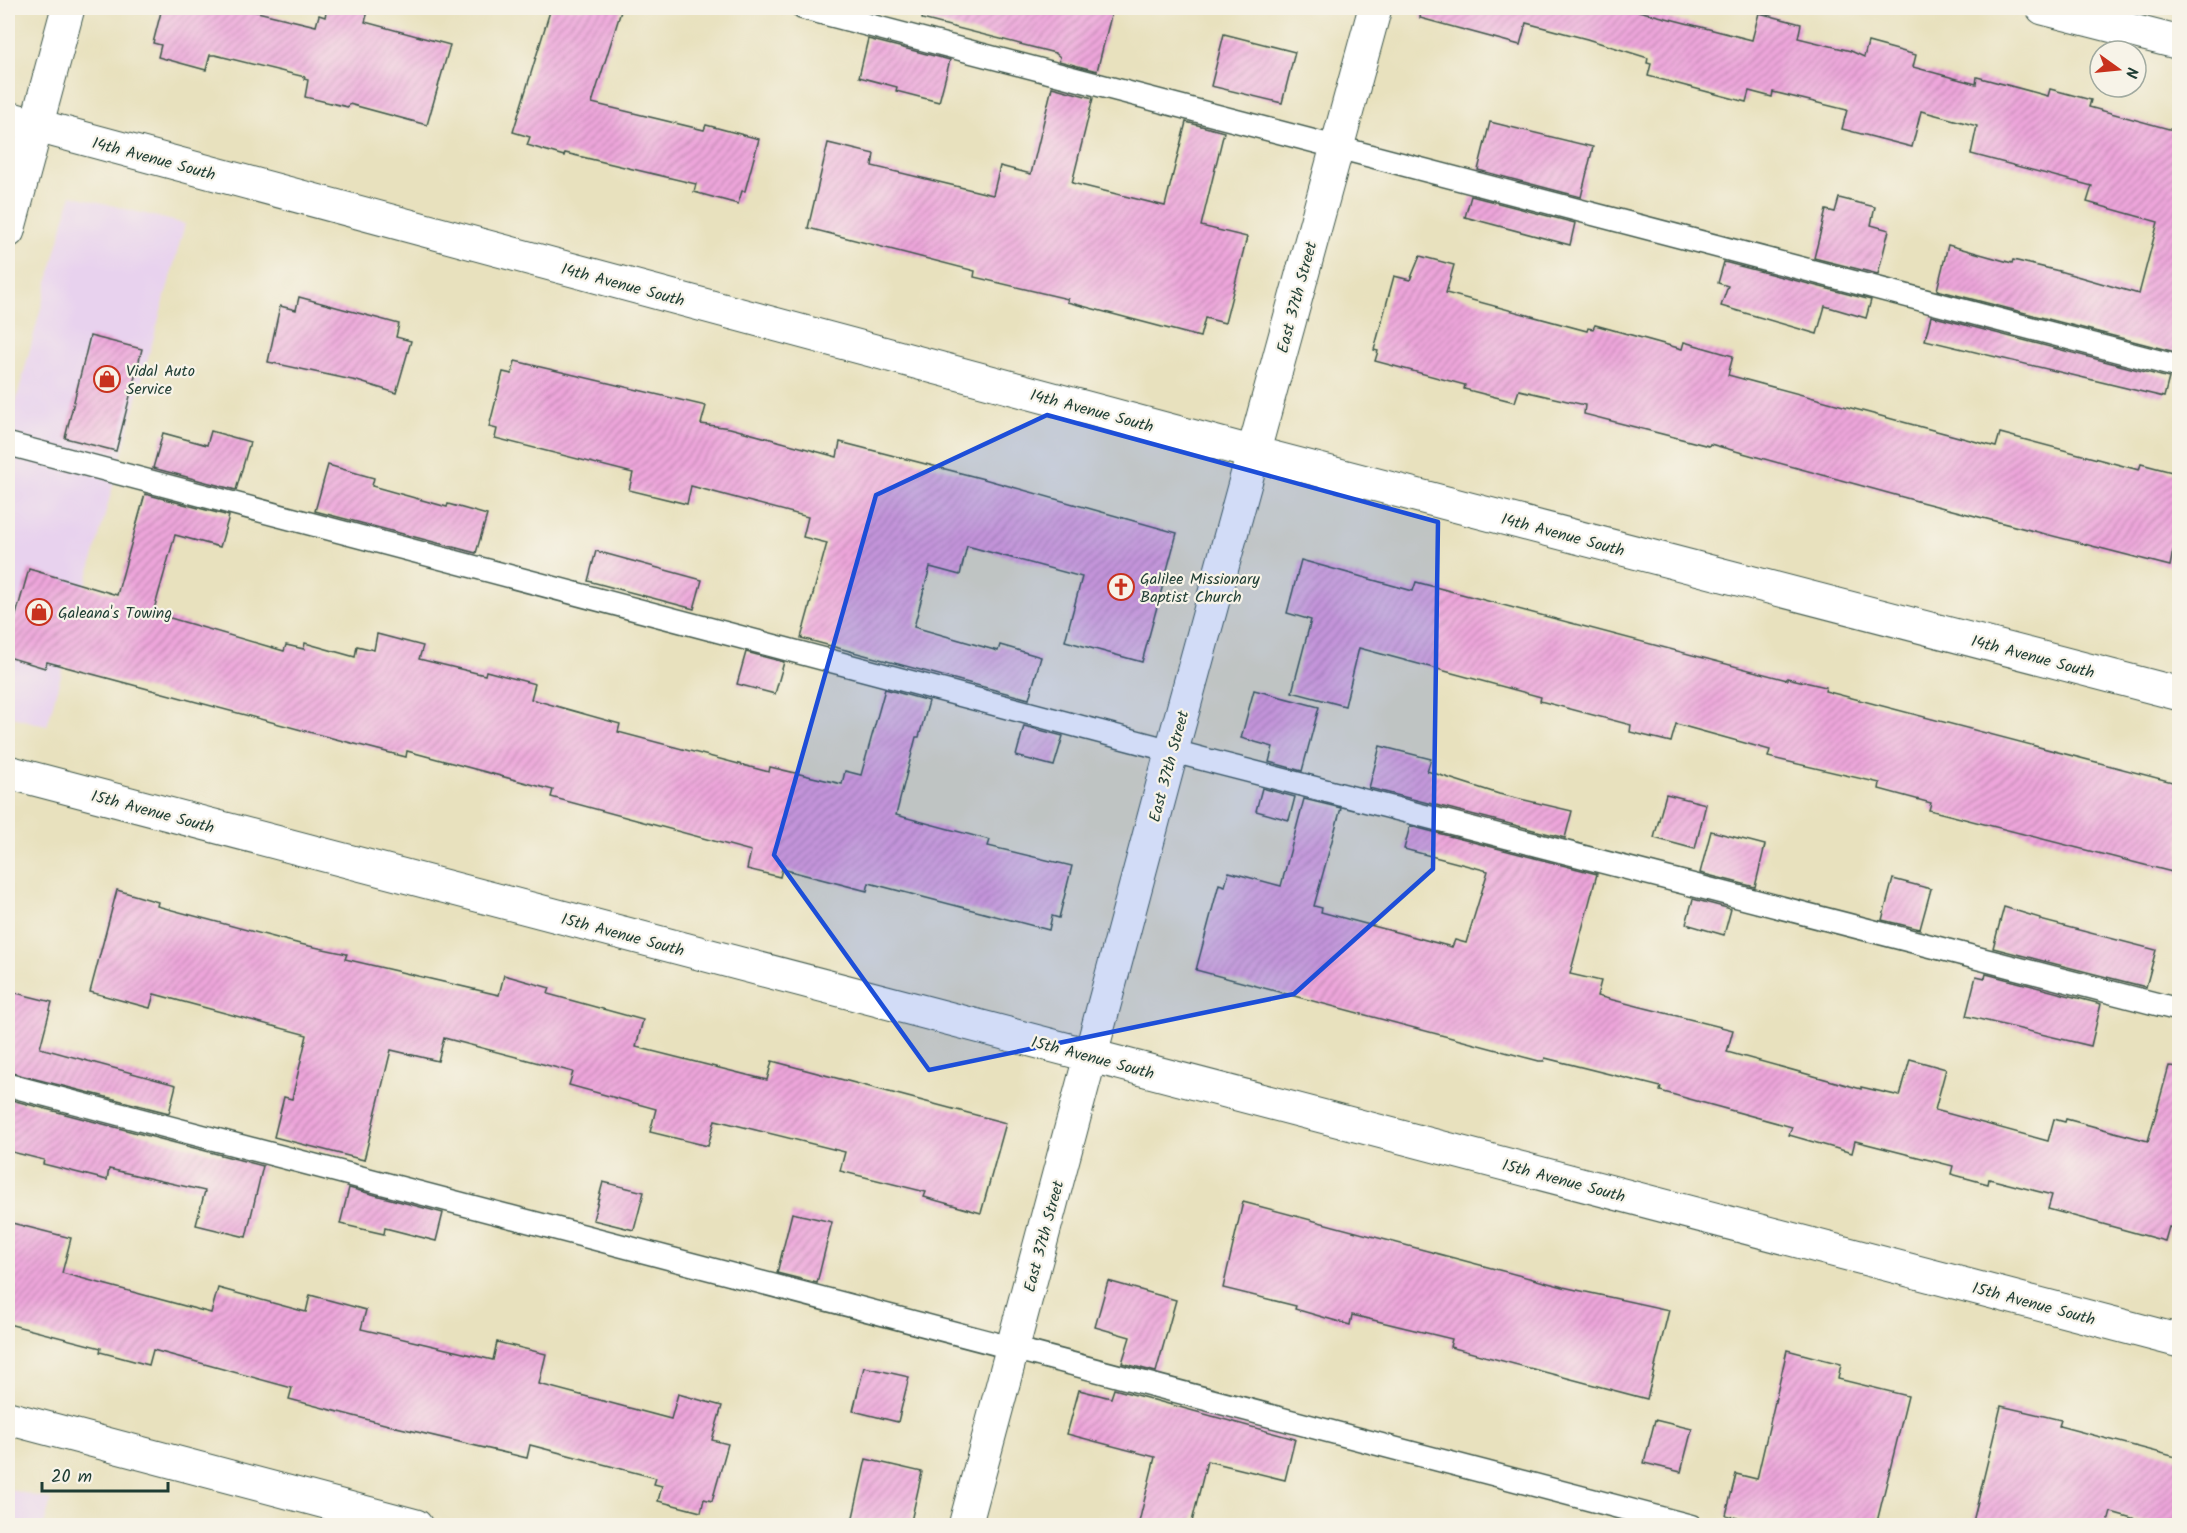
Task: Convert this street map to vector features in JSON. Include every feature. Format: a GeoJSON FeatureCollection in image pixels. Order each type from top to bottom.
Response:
{"type":"FeatureCollection","features":[{"type":"Feature","properties":{"kind":"street"},"geometry":{"type":"LineString","coordinates":[[8,231],[22,122],[68,8]]}},
{"type":"Feature","properties":{"kind":"street","name":"East 37th Street"},"geometry":{"type":"LineString","coordinates":[[965,1526],[1092,1057],[1172,750],[1375,8]]}},
{"type":"Feature","properties":{"kind":"street"},"geometry":{"type":"LineString","coordinates":[[2043,8],[2180,43]]}},
{"type":"Feature","properties":{"kind":"street","name":"14th Avenue South"},"geometry":{"type":"LineString","coordinates":[[22,122],[1254,453],[2180,694]]}},
{"type":"Feature","properties":{"kind":"street","name":"15th Avenue South"},"geometry":{"type":"LineString","coordinates":[[8,772],[2180,1341]]}},
{"type":"Feature","properties":{"kind":"street"},"geometry":{"type":"LineString","coordinates":[[8,1418],[416,1526]]}},
{"type":"Feature","properties":{"kind":"lane"},"geometry":{"type":"LineString","coordinates":[[803,8],[2180,367]]}},
{"type":"Feature","properties":{"kind":"lane"},"geometry":{"type":"LineString","coordinates":[[8,444],[1172,750],[2180,1010]]}},
{"type":"Feature","properties":{"kind":"lane"},"geometry":{"type":"LineString","coordinates":[[8,1085],[1691,1526]]}},
{"type":"Feature","properties":{"kind":"highlighted area"},"geometry":{"type":"Polygon","coordinates":[[[1047,415],[1438,522],[1433,869],[1294,994],[929,1070],[774,855],[876,495],[1047,415]]]}},
{"type":"Feature","properties":{"kind":"shaded area"},"geometry":{"type":"Polygon","coordinates":[[[71,195],[185,224],[47,726],[8,716],[8,432],[71,195]]]}},
{"type":"Feature","properties":{"kind":"shaded area"},"geometry":{"type":"Polygon","coordinates":[[[8,1489],[51,1500],[44,1525],[8,1525],[8,1489]]]}},
{"type":"Feature","properties":{"kind":"building"},"geometry":{"type":"Polygon","coordinates":[[[162,8],[241,8],[316,26],[319,15],[325,17],[327,8],[369,8],[365,22],[450,45],[427,125],[349,104],[348,107],[305,97],[308,80],[304,79],[305,77],[215,55],[210,55],[206,70],[158,57],[161,45],[153,43],[162,8]]]}},
{"type":"Feature","properties":{"kind":"building"},"geometry":{"type":"Polygon","coordinates":[[[551,8],[622,8],[592,103],[704,130],[706,125],[759,139],[745,191],[742,191],[738,204],[694,192],[696,184],[565,153],[564,156],[527,145],[530,137],[513,132],[551,8]]]}},
{"type":"Feature","properties":{"kind":"building"},"geometry":{"type":"Polygon","coordinates":[[[924,8],[1113,8],[1097,71],[1059,61],[1060,57],[1055,53],[922,19],[924,8]]]}},
{"type":"Feature","properties":{"kind":"building"},"geometry":{"type":"Polygon","coordinates":[[[1421,8],[1627,8],[1752,40],[1759,13],[1801,24],[1798,38],[1851,51],[1864,57],[1868,42],[1916,55],[1913,67],[1976,84],[1977,77],[2048,96],[2050,89],[2091,100],[2089,107],[2180,132],[2180,332],[2175,352],[1937,290],[1948,245],[2012,263],[2013,260],[2059,271],[2139,294],[2158,222],[2087,202],[2092,186],[1971,154],[1977,126],[1921,111],[1912,147],[1842,129],[1847,110],[1773,92],[1772,97],[1749,91],[1746,102],[1648,76],[1651,64],[1647,63],[1648,58],[1587,39],[1526,23],[1520,45],[1420,18],[1421,8]]]}},
{"type":"Feature","properties":{"kind":"building"},"geometry":{"type":"Polygon","coordinates":[[[1224,34],[1295,52],[1282,103],[1211,86],[1224,34]]]}},
{"type":"Feature","properties":{"kind":"building"},"geometry":{"type":"Polygon","coordinates":[[[868,39],[950,60],[939,102],[896,91],[897,87],[859,77],[868,39]]]}},
{"type":"Feature","properties":{"kind":"building"},"geometry":{"type":"Polygon","coordinates":[[[1052,87],[1093,98],[1072,183],[1165,206],[1186,122],[1224,132],[1201,226],[1247,237],[1225,323],[1205,318],[1200,337],[1067,302],[1068,299],[974,277],[975,271],[808,228],[828,143],[874,154],[872,166],[993,195],[1000,166],[1031,174],[1052,87]]]}},
{"type":"Feature","properties":{"kind":"building"},"geometry":{"type":"Polygon","coordinates":[[[1490,122],[1593,147],[1581,197],[1478,170],[1490,122]]]}},
{"type":"Feature","properties":{"kind":"building"},"geometry":{"type":"Polygon","coordinates":[[[1471,196],[1575,223],[1570,245],[1465,217],[1471,196]]]}},
{"type":"Feature","properties":{"kind":"building"},"geometry":{"type":"Polygon","coordinates":[[[1839,198],[1875,207],[1871,225],[1889,230],[1878,274],[1814,258],[1826,210],[1835,212],[1839,198]]]}},
{"type":"Feature","properties":{"kind":"building"},"geometry":{"type":"Polygon","coordinates":[[[1420,256],[1454,265],[1446,293],[1587,331],[1588,328],[1593,329],[1595,325],[1682,349],[1684,342],[1733,356],[1728,375],[1996,447],[2000,433],[2139,470],[2141,464],[2180,474],[2180,553],[2173,551],[2170,566],[1917,501],[1710,444],[1709,446],[1584,414],[1585,405],[1519,390],[1515,402],[1464,389],[1465,385],[1375,361],[1378,351],[1374,350],[1394,276],[1410,280],[1420,256]]]}},
{"type":"Feature","properties":{"kind":"building"},"geometry":{"type":"Polygon","coordinates":[[[1724,262],[1871,300],[1866,318],[1825,306],[1817,334],[1721,306],[1728,286],[1718,283],[1724,262]]]}},
{"type":"Feature","properties":{"kind":"building"},"geometry":{"type":"Polygon","coordinates":[[[299,297],[399,324],[396,337],[411,341],[396,393],[357,381],[268,362],[280,306],[296,310],[299,297]]]}},
{"type":"Feature","properties":{"kind":"building"},"geometry":{"type":"Polygon","coordinates":[[[1931,316],[2169,378],[2164,397],[1925,340],[1931,316]]]}},
{"type":"Feature","properties":{"kind":"building","name":"Vidal Auto Service"},"geometry":{"type":"Polygon","coordinates":[[[90,336],[142,349],[116,451],[65,438],[90,336]]]}},
{"type":"Feature","properties":{"kind":"building"},"geometry":{"type":"Polygon","coordinates":[[[515,361],[706,406],[701,424],[730,428],[837,457],[840,442],[984,479],[1177,533],[1142,662],[1065,641],[1082,577],[967,546],[960,575],[930,567],[914,627],[998,651],[1000,645],[1041,657],[1029,699],[801,638],[827,543],[803,537],[808,517],[691,486],[687,504],[629,490],[633,473],[495,438],[497,429],[489,427],[503,372],[512,374],[515,361]]]}},
{"type":"Feature","properties":{"kind":"building"},"geometry":{"type":"Polygon","coordinates":[[[211,431],[250,442],[236,490],[153,468],[163,433],[207,445],[211,431]]]}},
{"type":"Feature","properties":{"kind":"building"},"geometry":{"type":"Polygon","coordinates":[[[328,465],[374,478],[372,486],[447,507],[448,504],[487,515],[476,553],[315,511],[328,465]]]}},
{"type":"Feature","properties":{"kind":"building"},"geometry":{"type":"Polygon","coordinates":[[[145,494],[229,516],[220,547],[175,535],[153,613],[284,651],[286,645],[304,649],[305,643],[355,657],[357,646],[374,650],[377,634],[423,646],[419,659],[485,675],[486,671],[535,684],[531,699],[620,724],[618,732],[769,772],[770,767],[842,784],[845,771],[861,775],[885,689],[929,701],[919,737],[916,737],[896,815],[990,840],[988,846],[1072,866],[1059,918],[1052,916],[1049,930],[869,883],[867,891],[782,869],[780,877],[747,869],[751,851],[551,797],[553,790],[407,751],[406,757],[47,662],[45,668],[8,657],[8,643],[29,569],[117,595],[145,494]]]}},
{"type":"Feature","properties":{"kind":"building"},"geometry":{"type":"Polygon","coordinates":[[[596,551],[702,580],[694,609],[588,581],[596,551]]]}},
{"type":"Feature","properties":{"kind":"building"},"geometry":{"type":"Polygon","coordinates":[[[1301,560],[1413,591],[1416,582],[1787,680],[1787,678],[1826,687],[1825,691],[2180,784],[2180,874],[1929,810],[1931,803],[1879,789],[1880,783],[1768,757],[1770,750],[1676,724],[1671,742],[1630,732],[1631,725],[1540,701],[1541,697],[1359,648],[1345,706],[1292,692],[1311,620],[1287,613],[1301,560]]]}},
{"type":"Feature","properties":{"kind":"building"},"geometry":{"type":"Polygon","coordinates":[[[746,652],[784,662],[775,694],[737,684],[746,652]]]}},
{"type":"Feature","properties":{"kind":"building"},"geometry":{"type":"Polygon","coordinates":[[[1254,690],[1319,707],[1302,771],[1269,762],[1273,747],[1241,738],[1254,690]]]}},
{"type":"Feature","properties":{"kind":"building"},"geometry":{"type":"Polygon","coordinates":[[[1024,726],[1063,736],[1054,766],[1016,756],[1024,726]]]}},
{"type":"Feature","properties":{"kind":"building"},"geometry":{"type":"Polygon","coordinates":[[[1380,746],[1431,759],[1427,771],[1499,794],[1572,811],[1565,838],[1369,788],[1380,746]]]}},
{"type":"Feature","properties":{"kind":"building"},"geometry":{"type":"Polygon","coordinates":[[[1262,788],[1295,797],[1289,820],[1256,811],[1262,788]]]}},
{"type":"Feature","properties":{"kind":"building"},"geometry":{"type":"Polygon","coordinates":[[[1666,794],[1706,804],[1695,849],[1654,838],[1666,794]]]}},
{"type":"Feature","properties":{"kind":"building"},"geometry":{"type":"Polygon","coordinates":[[[1304,799],[1341,808],[1314,906],[1322,908],[1321,912],[1452,947],[1455,940],[1466,943],[1488,871],[1404,849],[1410,826],[1597,874],[1570,974],[1601,981],[1597,996],[1733,1030],[1727,1052],[1861,1089],[1861,1087],[1900,1096],[1910,1059],[1946,1069],[1935,1110],[2048,1141],[2054,1119],[2065,1122],[2066,1119],[2148,1141],[2169,1066],[2180,1067],[2180,1230],[2169,1227],[2165,1241],[2048,1209],[2052,1195],[1989,1179],[1988,1184],[1951,1174],[1953,1166],[1855,1141],[1852,1153],[1789,1135],[1792,1127],[1660,1091],[1661,1087],[1545,1058],[1544,1061],[1539,1061],[1196,970],[1219,884],[1225,886],[1229,872],[1281,886],[1304,799]]]}},
{"type":"Feature","properties":{"kind":"building"},"geometry":{"type":"Polygon","coordinates":[[[1711,831],[1765,845],[1755,887],[1700,873],[1711,831]]]}},
{"type":"Feature","properties":{"kind":"building"},"geometry":{"type":"Polygon","coordinates":[[[1893,879],[1931,889],[1920,929],[1882,920],[1893,879]]]}},
{"type":"Feature","properties":{"kind":"building"},"geometry":{"type":"Polygon","coordinates":[[[117,890],[158,902],[157,906],[300,944],[347,954],[345,959],[499,995],[504,975],[550,988],[548,994],[643,1020],[636,1047],[767,1080],[772,1061],[1006,1123],[981,1213],[924,1197],[926,1192],[840,1171],[845,1152],[715,1120],[708,1146],[650,1132],[656,1109],[569,1085],[573,1072],[444,1038],[438,1061],[391,1050],[364,1160],[274,1137],[284,1097],[292,1099],[307,1035],[154,994],[150,1008],[90,992],[117,890]]]}},
{"type":"Feature","properties":{"kind":"building"},"geometry":{"type":"Polygon","coordinates":[[[1693,899],[1731,909],[1724,935],[1686,924],[1693,899]]]}},
{"type":"Feature","properties":{"kind":"building"},"geometry":{"type":"Polygon","coordinates":[[[2004,907],[2040,918],[2040,920],[2156,950],[2146,987],[1993,948],[2004,907]]]}},
{"type":"Feature","properties":{"kind":"building"},"geometry":{"type":"Polygon","coordinates":[[[1986,974],[2101,1004],[2091,1046],[1966,1016],[1976,976],[1985,978],[1986,974]]]}},
{"type":"Feature","properties":{"kind":"building"},"geometry":{"type":"Polygon","coordinates":[[[8,991],[52,1002],[40,1048],[176,1085],[169,1113],[8,1072],[8,991]]]}},
{"type":"Feature","properties":{"kind":"building"},"geometry":{"type":"Polygon","coordinates":[[[8,1099],[263,1166],[246,1237],[196,1225],[205,1191],[109,1169],[107,1180],[43,1164],[44,1160],[8,1151],[8,1099]]]}},
{"type":"Feature","properties":{"kind":"building"},"geometry":{"type":"Polygon","coordinates":[[[603,1182],[644,1192],[634,1230],[593,1220],[603,1182]]]}},
{"type":"Feature","properties":{"kind":"building"},"geometry":{"type":"Polygon","coordinates":[[[349,1188],[443,1213],[436,1241],[385,1228],[384,1234],[340,1224],[349,1188]]]}},
{"type":"Feature","properties":{"kind":"building"},"geometry":{"type":"Polygon","coordinates":[[[1243,1202],[1563,1287],[1669,1310],[1647,1399],[1450,1347],[1452,1339],[1352,1315],[1350,1325],[1295,1309],[1296,1306],[1223,1288],[1243,1202]]]}},
{"type":"Feature","properties":{"kind":"building"},"geometry":{"type":"Polygon","coordinates":[[[792,1213],[832,1222],[817,1283],[777,1273],[792,1213]]]}},
{"type":"Feature","properties":{"kind":"building"},"geometry":{"type":"Polygon","coordinates":[[[12,1223],[71,1238],[62,1273],[211,1313],[218,1288],[306,1312],[310,1295],[366,1310],[361,1329],[493,1360],[497,1342],[546,1354],[539,1384],[671,1419],[678,1394],[722,1406],[712,1440],[728,1444],[712,1501],[704,1499],[701,1512],[658,1501],[662,1486],[654,1484],[656,1478],[530,1445],[527,1458],[392,1426],[289,1399],[292,1388],[153,1350],[149,1365],[100,1352],[101,1348],[8,1324],[8,1242],[12,1223]]]}},
{"type":"Feature","properties":{"kind":"building"},"geometry":{"type":"Polygon","coordinates":[[[1108,1281],[1176,1300],[1156,1372],[1122,1363],[1130,1337],[1095,1327],[1108,1281]]]}},
{"type":"Feature","properties":{"kind":"building"},"geometry":{"type":"Polygon","coordinates":[[[1787,1350],[1841,1364],[1838,1379],[1908,1396],[1876,1526],[1768,1526],[1726,1515],[1736,1474],[1757,1479],[1787,1350]]]}},
{"type":"Feature","properties":{"kind":"building"},"geometry":{"type":"Polygon","coordinates":[[[864,1367],[909,1377],[898,1422],[853,1411],[864,1367]]]}},
{"type":"Feature","properties":{"kind":"building"},"geometry":{"type":"Polygon","coordinates":[[[1114,1389],[1295,1439],[1285,1480],[1207,1461],[1191,1526],[1138,1526],[1155,1457],[1067,1434],[1079,1390],[1111,1398],[1114,1389]]]}},
{"type":"Feature","properties":{"kind":"building"},"geometry":{"type":"Polygon","coordinates":[[[2001,1406],[2061,1420],[2059,1426],[2180,1458],[2180,1526],[2160,1526],[2111,1512],[2107,1526],[1972,1526],[2001,1406]]]}},
{"type":"Feature","properties":{"kind":"building"},"geometry":{"type":"Polygon","coordinates":[[[1655,1420],[1692,1429],[1681,1472],[1644,1463],[1655,1420]]]}},
{"type":"Feature","properties":{"kind":"building"},"geometry":{"type":"Polygon","coordinates":[[[866,1459],[922,1472],[910,1526],[851,1526],[866,1459]]]}},
{"type":"Feature","properties":{"kind":"place","name":"Vidal Auto Service"},"geometry":{"type":"Point","coordinates":[107,379]}},
{"type":"Feature","properties":{"kind":"place","name":"Galilee Missionary Baptist Church"},"geometry":{"type":"Point","coordinates":[1121,587]}},
{"type":"Feature","properties":{"kind":"place","name":"Galeana's Towing"},"geometry":{"type":"Point","coordinates":[39,612]}}]}
